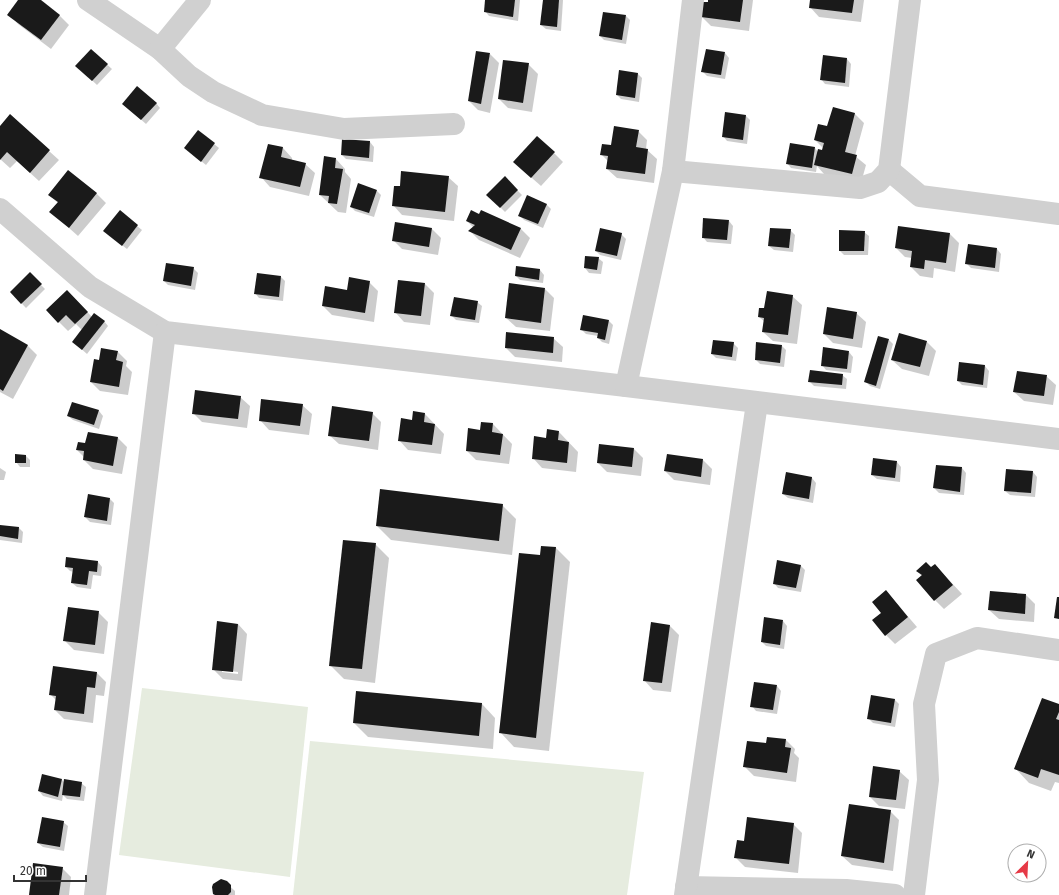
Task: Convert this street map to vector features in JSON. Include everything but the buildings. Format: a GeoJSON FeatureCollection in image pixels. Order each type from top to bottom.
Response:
{"type":"FeatureCollection","features":[{"type":"Feature","properties":{"kind":"street"},"geometry":{"type":"LineString","coordinates":[[88,0],[160,49],[189,76],[213,92],[262,115],[344,129],[454,124]]}},
{"type":"Feature","properties":{"kind":"street"},"geometry":{"type":"LineString","coordinates":[[160,49],[200,0]]}},
{"type":"Feature","properties":{"kind":"street"},"geometry":{"type":"LineString","coordinates":[[626,386],[673,171],[693,0]]}},
{"type":"Feature","properties":{"kind":"street"},"geometry":{"type":"LineString","coordinates":[[673,171],[860,188],[878,182],[889,170],[910,0]]}},
{"type":"Feature","properties":{"kind":"street"},"geometry":{"type":"LineString","coordinates":[[889,170],[920,196],[1059,214]]}},
{"type":"Feature","properties":{"kind":"street"},"geometry":{"type":"LineString","coordinates":[[0,209],[90,287],[165,332],[1059,439]]}},
{"type":"Feature","properties":{"kind":"street"},"geometry":{"type":"LineString","coordinates":[[95,895],[165,332]]}},
{"type":"Feature","properties":{"kind":"street"},"geometry":{"type":"LineString","coordinates":[[757,402],[685,891],[846,890],[895,895]]}},
{"type":"Feature","properties":{"kind":"street"},"geometry":{"type":"LineString","coordinates":[[914,895],[928,780],[924,704],[936,654],[977,638],[1059,650]]}},
{"type":"Feature","properties":{"kind":"shaded area"},"geometry":{"type":"Polygon","coordinates":[[[142,688],[308,707],[290,877],[119,855],[142,688]]]}},
{"type":"Feature","properties":{"kind":"shaded area"},"geometry":{"type":"Polygon","coordinates":[[[310,741],[644,772],[627,895],[293,895],[310,741]]]}}]}
